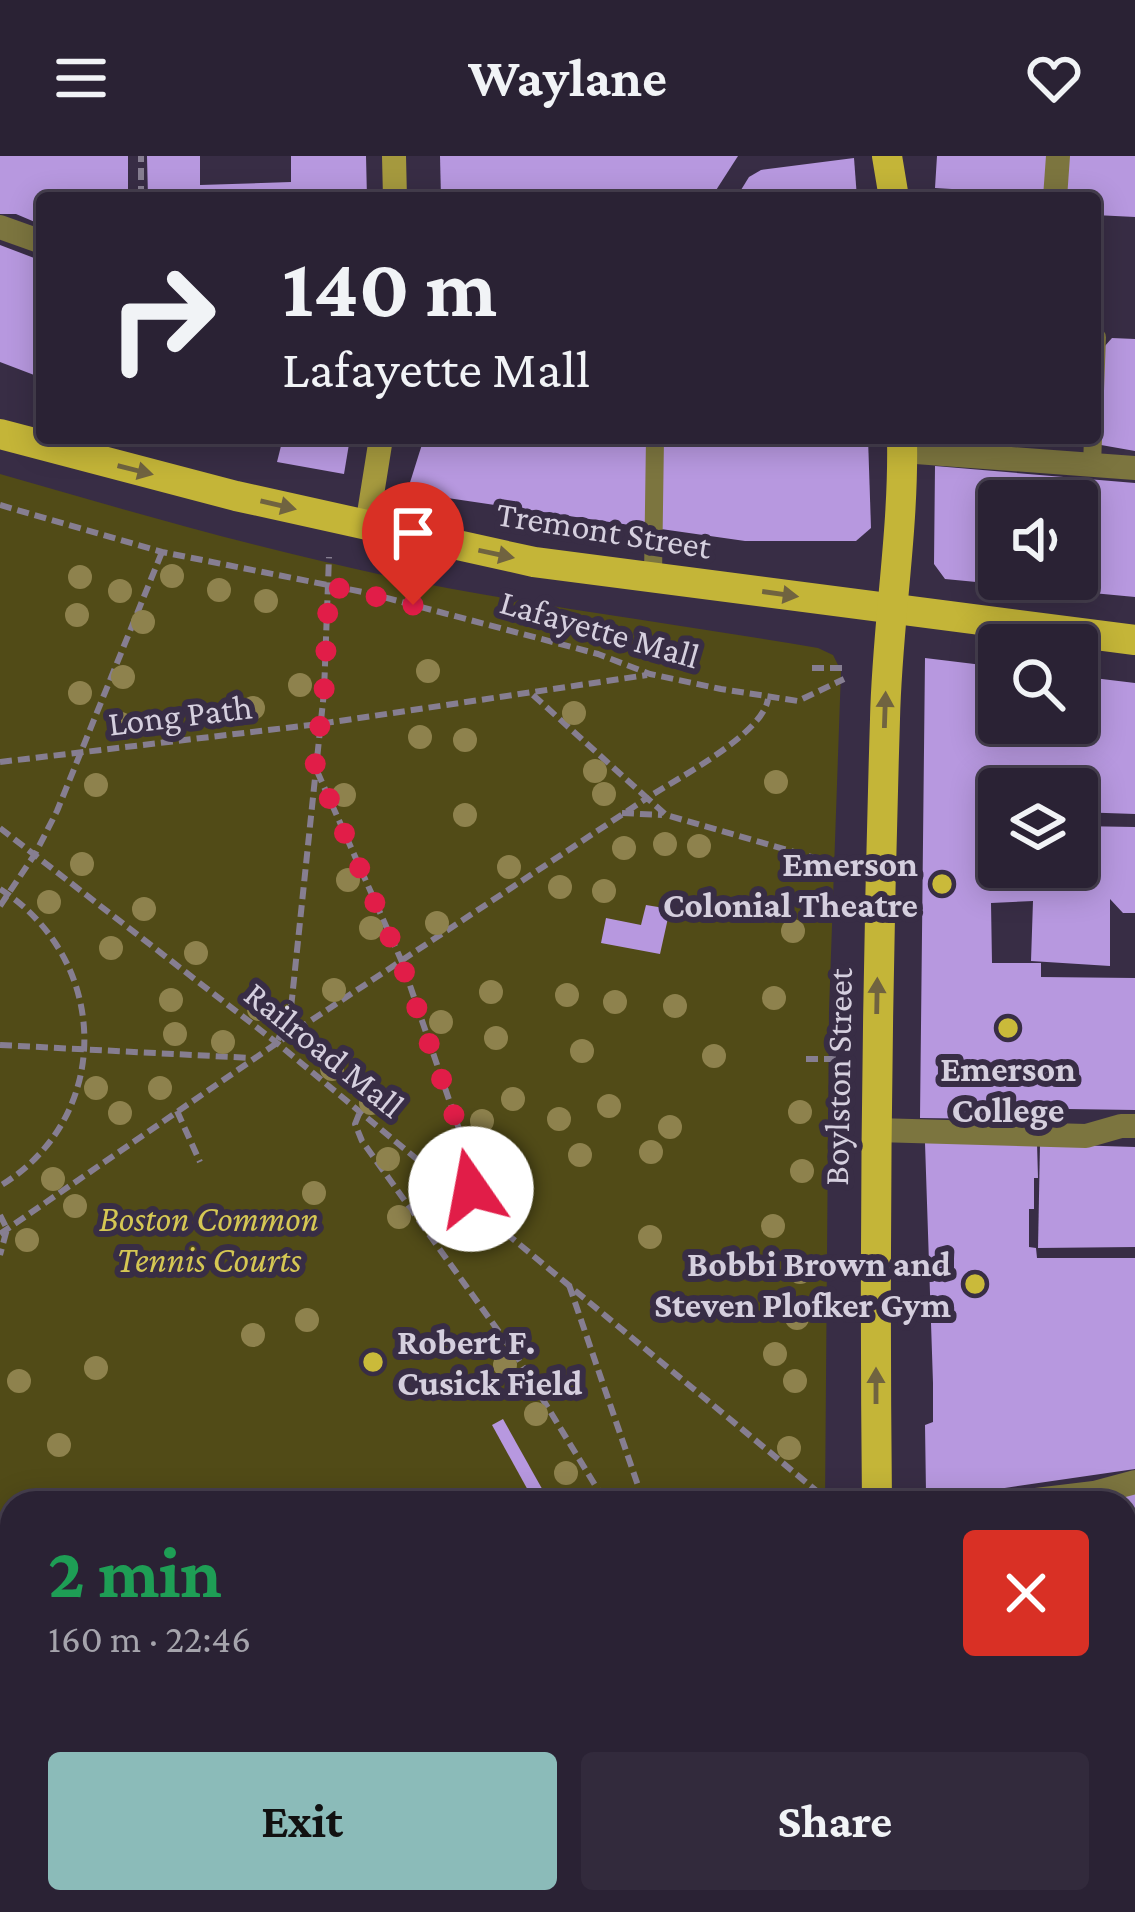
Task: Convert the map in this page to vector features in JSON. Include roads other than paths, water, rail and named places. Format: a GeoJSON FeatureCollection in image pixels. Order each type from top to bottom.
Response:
{"type":"FeatureCollection","features":[{"type":"Feature","properties":{"kind":"main road"},"geometry":{"type":"LineString","coordinates":[[394,156],[395,192]]}},
{"type":"Feature","properties":{"kind":"main road"},"geometry":{"type":"LineString","coordinates":[[887,156],[893,192]]}},
{"type":"Feature","properties":{"kind":"main road","name":"Tremont Street"},"geometry":{"type":"LineString","coordinates":[[0,434],[36,443]]}},
{"type":"Feature","properties":{"kind":"main road","name":"Tremont Street"},"geometry":{"type":"LineString","coordinates":[[40,444],[367,526],[534,562],[1135,640]]}},
{"type":"Feature","properties":{"kind":"main road"},"geometry":{"type":"LineString","coordinates":[[367,526],[380,444]]}},
{"type":"Feature","properties":{"kind":"main road","name":"Boylston Street"},"geometry":{"type":"LineString","coordinates":[[877,1491],[876,1130],[886,654],[901,543],[902,445]]}},
{"type":"Feature","properties":{"kind":"street"},"geometry":{"type":"LineString","coordinates":[[1055,192],[1058,156]]}},
{"type":"Feature","properties":{"kind":"street"},"geometry":{"type":"LineString","coordinates":[[0,226],[36,240]]}},
{"type":"Feature","properties":{"kind":"street"},"geometry":{"type":"LineString","coordinates":[[902,445],[1135,468]]}},
{"type":"Feature","properties":{"kind":"street"},"geometry":{"type":"LineString","coordinates":[[876,1130],[1086,1136],[1135,1126]]}},
{"type":"Feature","properties":{"kind":"street"},"geometry":{"type":"LineString","coordinates":[[1101,1491],[1135,1481]]}},
{"type":"Feature","properties":{"kind":"lane"},"geometry":{"type":"LineString","coordinates":[[653,577],[656,444]]}},
{"type":"Feature","properties":{"kind":"lane"},"geometry":{"type":"LineString","coordinates":[[1092,465],[1093,444]]}},
{"type":"Feature","properties":{"kind":"place","name":"Emerson Colonial Theatre"},"geometry":{"type":"Point","coordinates":[942,884]}},
{"type":"Feature","properties":{"kind":"place","name":"Emerson College"},"geometry":{"type":"Point","coordinates":[1008,1028]}},
{"type":"Feature","properties":{"kind":"place","name":"Bobbi Brown and Steven Plofker Gym"},"geometry":{"type":"Point","coordinates":[975,1284]}},
{"type":"Feature","properties":{"kind":"place","name":"Robert F. Cusick Field"},"geometry":{"type":"Point","coordinates":[373,1362]}},
{"type":"Feature","properties":{"kind":"park label","name":"Boston Common Tennis Courts"},"geometry":{"type":"Point","coordinates":[209,1238]}}]}
